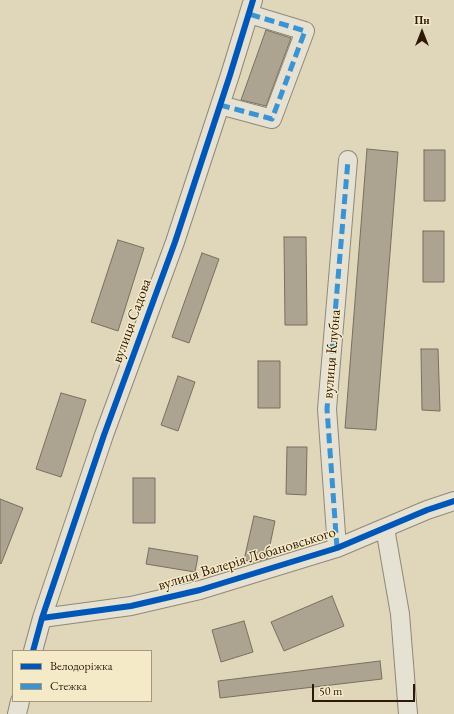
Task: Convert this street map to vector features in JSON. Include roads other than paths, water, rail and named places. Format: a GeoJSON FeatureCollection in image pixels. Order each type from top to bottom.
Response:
{"type":"FeatureCollection","features":[{"type":"Feature","properties":{"kind":"street","name":"вулиця Садова"},"geometry":{"type":"LineString","coordinates":[[33,650],[42,618],[104,435],[175,242],[251,7]]}},
{"type":"Feature","properties":{"kind":"street"},"geometry":{"type":"LineString","coordinates":[[220,105],[272,120],[305,31],[251,7]]}},
{"type":"Feature","properties":{"kind":"street","name":"вулиця Клубна"},"geometry":{"type":"LineString","coordinates":[[337,548],[327,409],[348,160]]}},
{"type":"Feature","properties":{"kind":"street","name":"вулиця Валерія Лобановського"},"geometry":{"type":"LineString","coordinates":[[42,618],[131,606],[200,590],[337,548],[427,510],[454,501]]}},
{"type":"Feature","properties":{"kind":"street"},"geometry":{"type":"LineString","coordinates":[[384,528],[400,614],[408,714]]}},
{"type":"Feature","properties":{"kind":"street"},"geometry":{"type":"LineString","coordinates":[[17,714],[20,702]]}}]}
